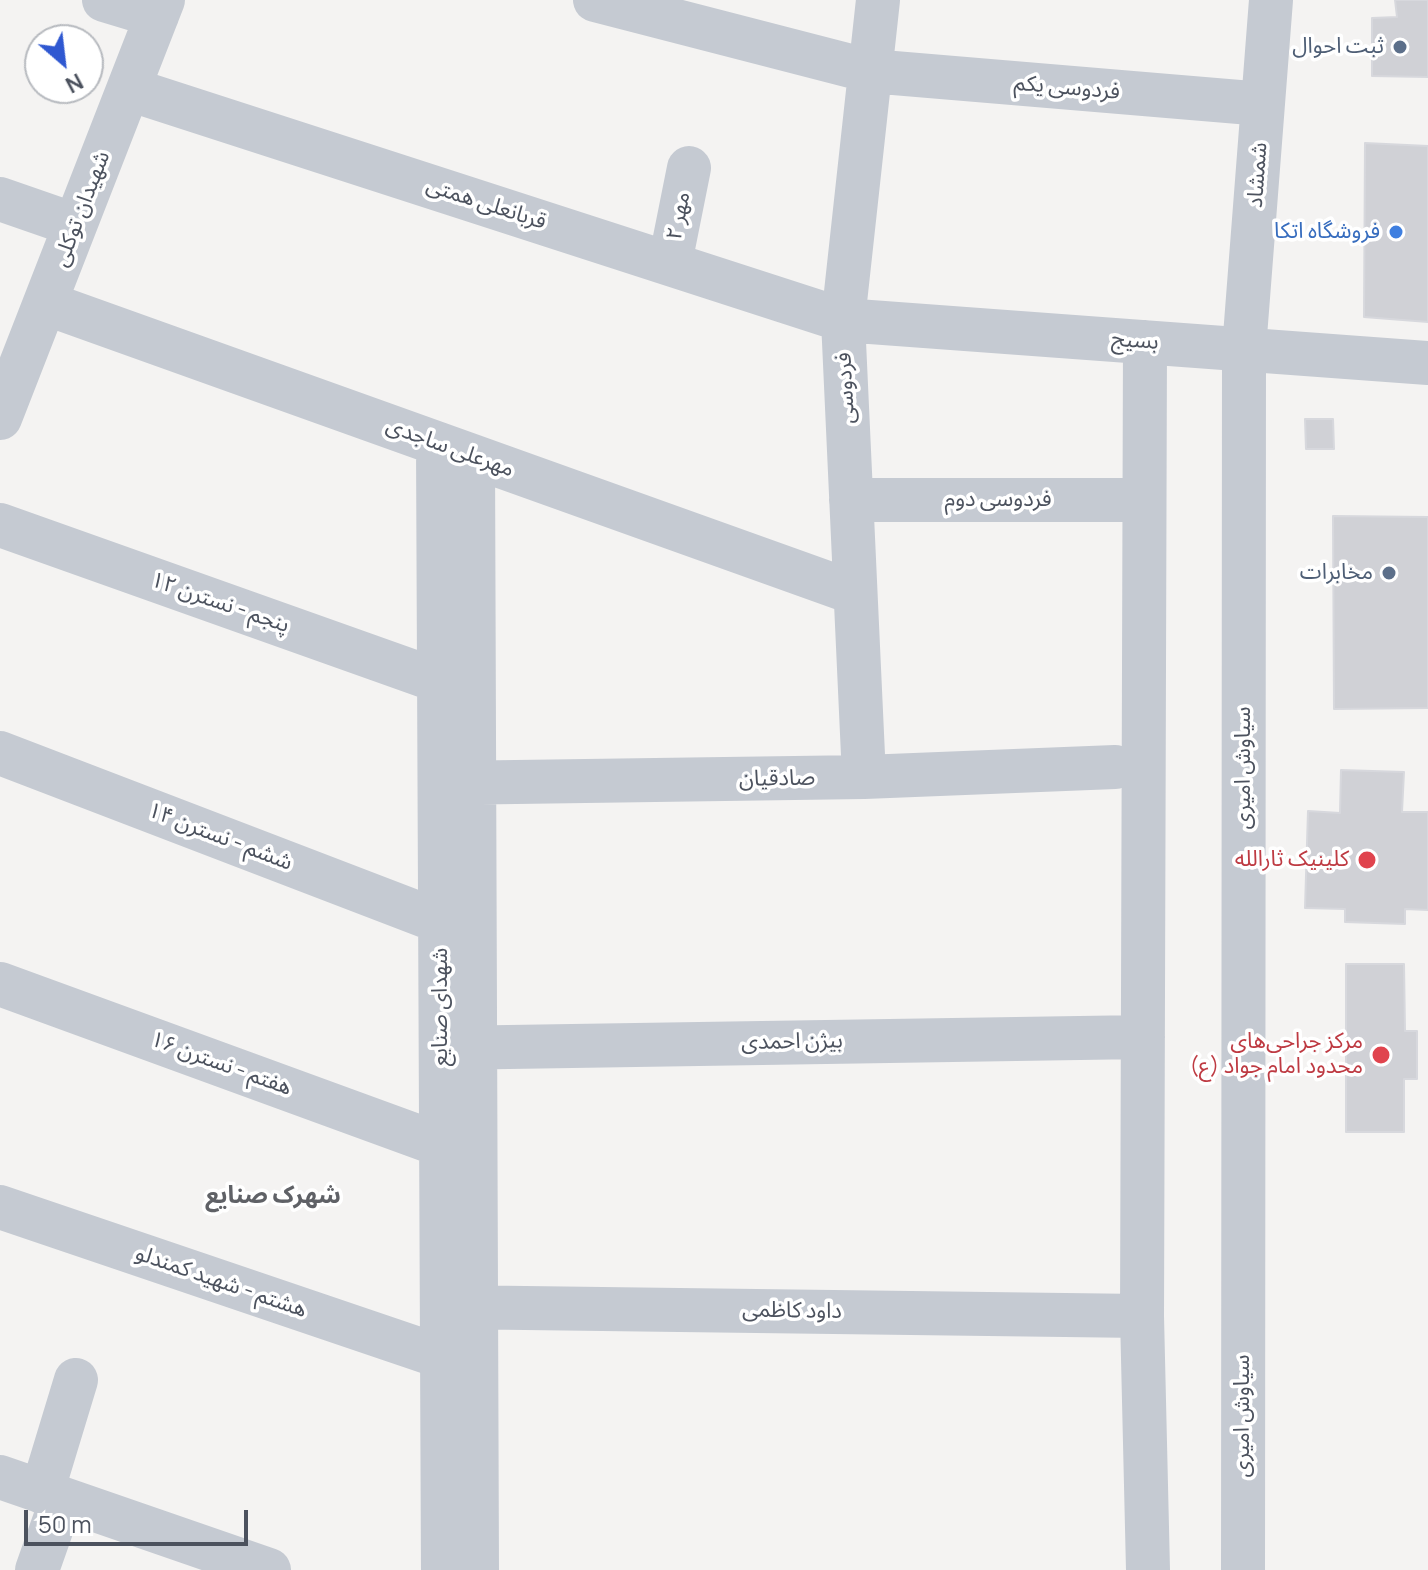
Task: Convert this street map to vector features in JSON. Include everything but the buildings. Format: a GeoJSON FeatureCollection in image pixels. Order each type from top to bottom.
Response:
{"type":"FeatureCollection","features":[{"type":"Feature","properties":{"kind":"street"},"geometry":{"type":"LineString","coordinates":[[104,0],[160,8]]}},
{"type":"Feature","properties":{"kind":"street","name":"فردوسی یکم"},"geometry":{"type":"LineString","coordinates":[[595,0],[870,71],[1263,104]]}},
{"type":"Feature","properties":{"kind":"street","name":"فردوسی"},"geometry":{"type":"LineString","coordinates":[[864,777],[843,320],[878,0]]}},
{"type":"Feature","properties":{"kind":"street","name":"شمشاد"},"geometry":{"type":"LineString","coordinates":[[1244,349],[1271,0]]}},
{"type":"Feature","properties":{"kind":"street","name":"شهیدان توکلی"},"geometry":{"type":"LineString","coordinates":[[1,415],[160,8]]}},
{"type":"Feature","properties":{"kind":"street","name":"قربانعلی همتی"},"geometry":{"type":"LineString","coordinates":[[129,89],[843,320]]}},
{"type":"Feature","properties":{"kind":"street","name":"مهر ۲"},"geometry":{"type":"LineString","coordinates":[[670,263],[689,168]]}},
{"type":"Feature","properties":{"kind":"street"},"geometry":{"type":"LineString","coordinates":[[0,199],[75,225]]}},
{"type":"Feature","properties":{"kind":"street","name":"مهرعلی ساجدی"},"geometry":{"type":"LineString","coordinates":[[45,303],[855,593]]}},
{"type":"Feature","properties":{"kind":"street","name":"بسیج"},"geometry":{"type":"LineString","coordinates":[[843,320],[1428,363]]}},
{"type":"Feature","properties":{"kind":"street"},"geometry":{"type":"LineString","coordinates":[[1145,342],[1142,1316],[1148,1570]]}},
{"type":"Feature","properties":{"kind":"street","name":"سیاوش امیری"},"geometry":{"type":"LineString","coordinates":[[1243,1570],[1244,349]]}},
{"type":"Feature","properties":{"kind":"street","name":"شهدای صنایع"},"geometry":{"type":"LineString","coordinates":[[443,1570],[442,1357],[459,1306],[456,450]]}},
{"type":"Feature","properties":{"kind":"street","name":"فردوسی دوم"},"geometry":{"type":"LineString","coordinates":[[851,500],[1144,500]]}},
{"type":"Feature","properties":{"kind":"street","name":"پنجم - نسترن ۱۲"},"geometry":{"type":"LineString","coordinates":[[0,525],[439,681]]}},
{"type":"Feature","properties":{"kind":"street","name":"شهدای صنایع"},"geometry":{"type":"LineString","coordinates":[[456,535],[439,681],[457,783],[441,922],[458,1048],[441,1145],[459,1306],[477,1570]]}},
{"type":"Feature","properties":{"kind":"street","name":"ششم - نسترن ۱۴"},"geometry":{"type":"LineString","coordinates":[[0,753],[441,922]]}},
{"type":"Feature","properties":{"kind":"street","name":"صادقیان"},"geometry":{"type":"LineString","coordinates":[[457,783],[864,777],[1115,767]]}},
{"type":"Feature","properties":{"kind":"street","name":"هفتم - نسترن ۱۶"},"geometry":{"type":"LineString","coordinates":[[0,984],[441,1145]]}},
{"type":"Feature","properties":{"kind":"street","name":"بیژن احمدی"},"geometry":{"type":"LineString","coordinates":[[458,1048],[1143,1037]]}},
{"type":"Feature","properties":{"kind":"street","name":"هشتم - شهید کمندلو"},"geometry":{"type":"LineString","coordinates":[[0,1207],[442,1357]]}},
{"type":"Feature","properties":{"kind":"street","name":"داود کاظمی"},"geometry":{"type":"LineString","coordinates":[[459,1306],[1142,1316]]}},
{"type":"Feature","properties":{"kind":"street"},"geometry":{"type":"LineString","coordinates":[[37,1570],[76,1380]]}},
{"type":"Feature","properties":{"kind":"street"},"geometry":{"type":"LineString","coordinates":[[0,1477],[269,1570]]}},
{"type":"Feature","properties":{"kind":"place","name":"ثبت احوال"},"geometry":{"type":"Point","coordinates":[1400,47]}},
{"type":"Feature","properties":{"kind":"place","name":"فروشگاه اتکا"},"geometry":{"type":"Point","coordinates":[1396,232]}},
{"type":"Feature","properties":{"kind":"place","name":"مخابرات"},"geometry":{"type":"Point","coordinates":[1389,573]}},
{"type":"Feature","properties":{"kind":"place","name":"کلینیک ثارالله"},"geometry":{"type":"Point","coordinates":[1367,860]}},
{"type":"Feature","properties":{"kind":"place","name":"مرکز جراحی‌های محدود امام جواد (ع)"},"geometry":{"type":"Point","coordinates":[1381,1055]}},
{"type":"Feature","properties":{"kind":"district","name":"شهرک صنایع"},"geometry":{"type":"Point","coordinates":[273,1196]}}]}
